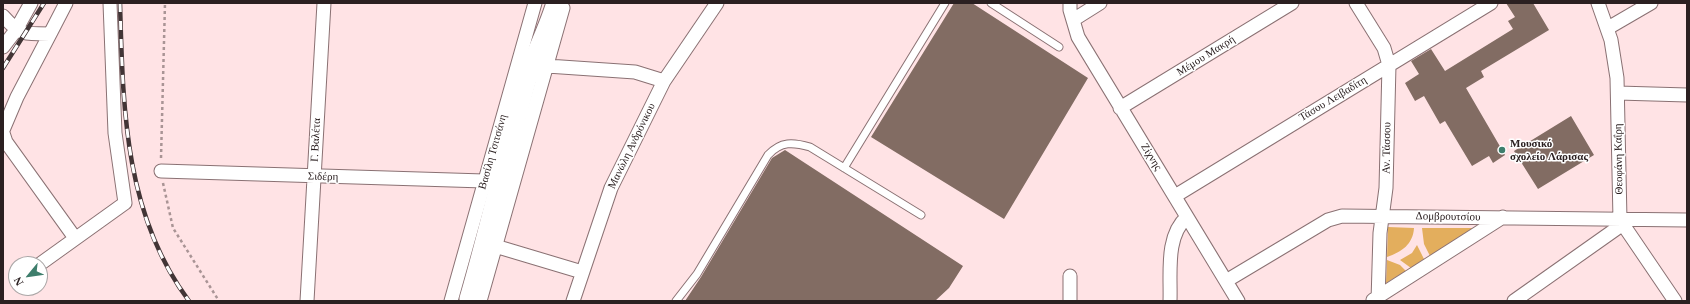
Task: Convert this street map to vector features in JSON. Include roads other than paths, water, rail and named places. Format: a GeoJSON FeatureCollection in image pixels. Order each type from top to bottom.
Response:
{"type":"FeatureCollection","features":[{"type":"Feature","properties":{"kind":"street"},"geometry":{"type":"LineString","coordinates":[[3,47],[16,30],[31,3]]}},
{"type":"Feature","properties":{"kind":"street"},"geometry":{"type":"LineString","coordinates":[[3,130],[17,97],[66,3]]}},
{"type":"Feature","properties":{"kind":"street"},"geometry":{"type":"LineString","coordinates":[[48,258],[124,203],[115,133],[110,3]]}},
{"type":"Feature","properties":{"kind":"street","name":"Γ. Βαλέτα"},"geometry":{"type":"LineString","coordinates":[[307,301],[324,3]]}},
{"type":"Feature","properties":{"kind":"street","name":"Βασίλη Τσιτσάνη"},"geometry":{"type":"LineString","coordinates":[[467,300],[484,181],[535,3]]}},
{"type":"Feature","properties":{"kind":"street"},"geometry":{"type":"LineString","coordinates":[[538,45],[543,3]]}},
{"type":"Feature","properties":{"kind":"street"},"geometry":{"type":"LineString","coordinates":[[467,300],[491,222],[526,81],[538,45],[546,32],[556,3]]}},
{"type":"Feature","properties":{"kind":"street"},"geometry":{"type":"LineString","coordinates":[[467,300],[495,246],[564,3]]}},
{"type":"Feature","properties":{"kind":"street","name":"Μανώλη Ανδρόνικου"},"geometry":{"type":"LineString","coordinates":[[573,301],[611,188],[664,81],[716,3]]}},
{"type":"Feature","properties":{"kind":"street"},"geometry":{"type":"LineString","coordinates":[[1071,11],[1100,3]]}},
{"type":"Feature","properties":{"kind":"street","name":"Μέμου Μακρή"},"geometry":{"type":"LineString","coordinates":[[1120,108],[1292,3]]}},
{"type":"Feature","properties":{"kind":"street","name":"Αν. Τάσσου"},"geometry":{"type":"LineString","coordinates":[[1356,3],[1384,48],[1389,66],[1386,188],[1382,216],[1376,300]]}},
{"type":"Feature","properties":{"kind":"street","name":"Τάσου Λειβαδίτη"},"geometry":{"type":"LineString","coordinates":[[1174,196],[1492,3]]}},
{"type":"Feature","properties":{"kind":"street","name":"Θεοφάνη Καΐρη"},"geometry":{"type":"LineString","coordinates":[[1598,3],[1608,28],[1618,93],[1622,222]]}},
{"type":"Feature","properties":{"kind":"street"},"geometry":{"type":"LineString","coordinates":[[1608,28],[1651,3]]}},
{"type":"Feature","properties":{"kind":"street","name":"Ζίχνης"},"geometry":{"type":"LineString","coordinates":[[1071,11],[1078,37],[1238,301]]}},
{"type":"Feature","properties":{"kind":"street"},"geometry":{"type":"LineString","coordinates":[[3,16],[16,30],[31,35],[50,34]]}},
{"type":"Feature","properties":{"kind":"street"},"geometry":{"type":"LineString","coordinates":[[547,66],[635,72],[664,81]]}},
{"type":"Feature","properties":{"kind":"street"},"geometry":{"type":"LineString","coordinates":[[1618,93],[1687,95]]}},
{"type":"Feature","properties":{"kind":"street"},"geometry":{"type":"LineString","coordinates":[[3,114],[17,97]]}},
{"type":"Feature","properties":{"kind":"street"},"geometry":{"type":"LineString","coordinates":[[3,133],[6,142],[75,238]]}},
{"type":"Feature","properties":{"kind":"street","name":"Σιδέρη"},"geometry":{"type":"LineString","coordinates":[[161,171],[314,177],[484,181]]}},
{"type":"Feature","properties":{"kind":"street"},"geometry":{"type":"LineString","coordinates":[[1170,301],[1173,242],[1180,223],[1187,216]]}},
{"type":"Feature","properties":{"kind":"street","name":"Δομβρουτσίου"},"geometry":{"type":"LineString","coordinates":[[1226,281],[1333,218],[1342,216],[1503,217],[1622,222],[1687,220]]}},
{"type":"Feature","properties":{"kind":"street"},"geometry":{"type":"LineString","coordinates":[[1376,300],[1503,217]]}},
{"type":"Feature","properties":{"kind":"street"},"geometry":{"type":"LineString","coordinates":[[1514,301],[1622,222],[1672,300]]}},
{"type":"Feature","properties":{"kind":"street"},"geometry":{"type":"LineString","coordinates":[[495,246],[582,272]]}},
{"type":"Feature","properties":{"kind":"street"},"geometry":{"type":"LineString","coordinates":[[1070,276],[1070,301]]}},
{"type":"Feature","properties":{"kind":"lane"},"geometry":{"type":"LineString","coordinates":[[844,168],[945,3]]}},
{"type":"Feature","properties":{"kind":"lane"},"geometry":{"type":"LineString","coordinates":[[991,3],[1059,47]]}},
{"type":"Feature","properties":{"kind":"lane"},"geometry":{"type":"LineString","coordinates":[[676,301],[696,274],[768,155],[775,147],[787,143],[798,143],[810,147],[922,215]]}},
{"type":"Feature","properties":{"kind":"railway"},"geometry":{"type":"LineString","coordinates":[[3,68],[44,3]]}},
{"type":"Feature","properties":{"kind":"railway"},"geometry":{"type":"LineString","coordinates":[[120,3],[126,120],[131,158],[139,196],[151,232],[167,267],[189,301]]}},
{"type":"Feature","properties":{"kind":"place","name":"Μουσικό σχολείο Λάρισας"},"geometry":{"type":"Point","coordinates":[1502,150]}}]}
